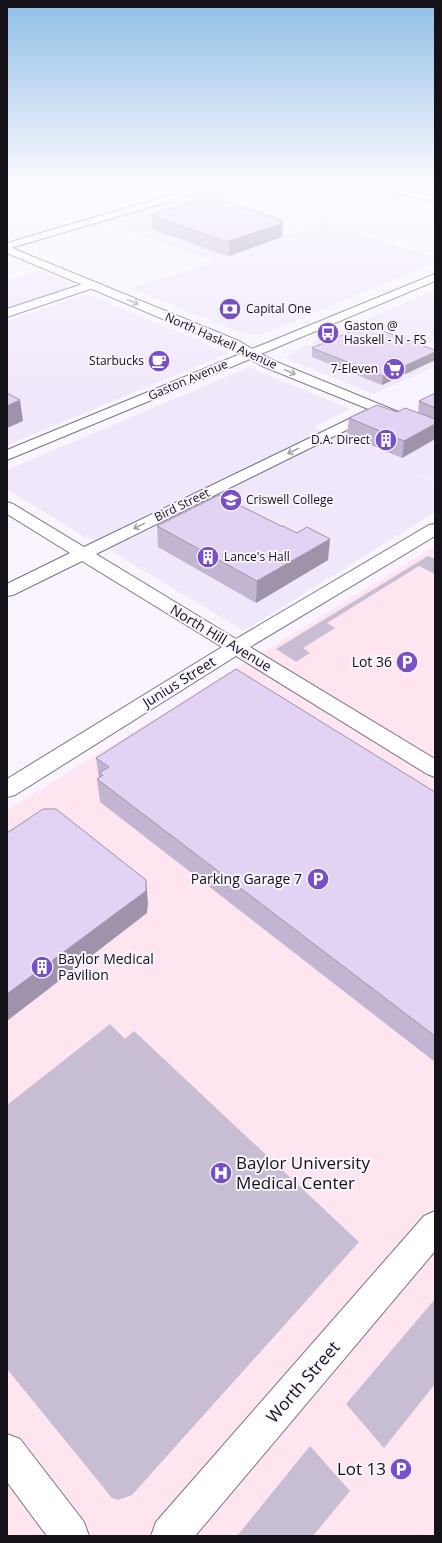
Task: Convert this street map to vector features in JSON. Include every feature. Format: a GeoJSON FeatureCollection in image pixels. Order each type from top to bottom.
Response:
{"type":"FeatureCollection","features":[{"type":"Feature","properties":{"kind":"street","name":"North Haskell Avenue"},"geometry":{"type":"LineString","coordinates":[[26,257],[234,344],[267,363],[435,432]]}},
{"type":"Feature","properties":{"kind":"street","name":"Gaston Avenue"},"geometry":{"type":"LineString","coordinates":[[7,455],[435,278]]}},
{"type":"Feature","properties":{"kind":"street"},"geometry":{"type":"LineString","coordinates":[[7,314],[92,285]]}},
{"type":"Feature","properties":{"kind":"street","name":"Bird Street"},"geometry":{"type":"LineString","coordinates":[[7,591],[379,409]]}},
{"type":"Feature","properties":{"kind":"street","name":"North Hill Avenue"},"geometry":{"type":"LineString","coordinates":[[7,507],[435,769]]}},
{"type":"Feature","properties":{"kind":"street","name":"Junius Street"},"geometry":{"type":"LineString","coordinates":[[7,789],[236,647],[435,530]]}},
{"type":"Feature","properties":{"kind":"street","name":"Worth Street"},"geometry":{"type":"LineString","coordinates":[[170,1536],[435,1227]]}},
{"type":"Feature","properties":{"kind":"street"},"geometry":{"type":"LineString","coordinates":[[7,1452],[70,1536]]}},
{"type":"Feature","properties":{"kind":"shaded area"},"geometry":{"type":"Polygon","coordinates":[[[204,257],[435,257],[435,262],[264,334],[245,334],[129,288],[214,263],[213,260],[204,257]]]}},
{"type":"Feature","properties":{"kind":"shaded area"},"geometry":{"type":"Polygon","coordinates":[[[42,270],[76,285],[7,308],[7,281],[42,270]]]}},
{"type":"Feature","properties":{"kind":"shaded area"},"geometry":{"type":"Polygon","coordinates":[[[435,290],[435,340],[415,349],[435,357],[435,366],[374,394],[287,359],[286,357],[300,348],[435,290]]]}},
{"type":"Feature","properties":{"kind":"shaded area"},"geometry":{"type":"Polygon","coordinates":[[[87,294],[229,353],[7,445],[7,321],[87,294]]]}},
{"type":"Feature","properties":{"kind":"shaded area","name":"Criswell College"},"geometry":{"type":"Polygon","coordinates":[[[249,367],[350,409],[314,427],[332,436],[376,416],[435,441],[435,481],[366,451],[435,482],[435,512],[244,631],[88,537],[86,538],[7,489],[7,470],[249,367]]]}},
{"type":"Feature","properties":{"kind":"shaded area","name":"Baylor University Medical Center"},"geometry":{"type":"Polygon","coordinates":[[[435,546],[435,1536],[7,1536],[7,810],[435,546]]]}},
{"type":"Feature","properties":{"kind":"shaded area"},"geometry":{"type":"Polygon","coordinates":[[[428,556],[435,559],[435,574],[419,566],[327,623],[335,628],[303,648],[310,653],[296,662],[276,649],[428,556]]]}},
{"type":"Feature","properties":{"kind":"shaded area"},"geometry":{"type":"Polygon","coordinates":[[[110,1024],[125,1039],[134,1031],[359,1242],[132,1495],[118,1500],[112,1498],[7,1369],[7,1105],[110,1024]]]}},
{"type":"Feature","properties":{"kind":"shaded area"},"geometry":{"type":"Polygon","coordinates":[[[435,1299],[435,1384],[384,1448],[346,1404],[435,1299]]]}},
{"type":"Feature","properties":{"kind":"shaded area"},"geometry":{"type":"Polygon","coordinates":[[[310,1446],[350,1491],[313,1536],[237,1536],[310,1446]]]}},
{"type":"Feature","properties":{"kind":"building"},"geometry":{"type":"Polygon","coordinates":[[[366,325],[435,350],[435,352],[383,376],[312,348],[366,325]]]}},
{"type":"Feature","properties":{"kind":"building"},"geometry":{"type":"Polygon","coordinates":[[[7,393],[20,400],[7,406],[7,393]]]}},
{"type":"Feature","properties":{"kind":"building"},"geometry":{"type":"Polygon","coordinates":[[[435,393],[435,408],[419,401],[435,393]]]}},
{"type":"Feature","properties":{"kind":"building"},"geometry":{"type":"Polygon","coordinates":[[[377,405],[397,412],[405,408],[435,419],[435,424],[404,441],[349,418],[377,405]]]}},
{"type":"Feature","properties":{"kind":"building"},"geometry":{"type":"Polygon","coordinates":[[[219,495],[297,533],[307,527],[330,539],[257,581],[157,526],[219,495]]]}},
{"type":"Feature","properties":{"kind":"building","name":"Parking Garage 7"},"geometry":{"type":"Polygon","coordinates":[[[236,669],[435,792],[435,1036],[97,779],[103,775],[99,773],[109,767],[96,758],[236,669]]]}},
{"type":"Feature","properties":{"kind":"building","name":"Baylor Medical Pavilion"},"geometry":{"type":"Polygon","coordinates":[[[43,809],[56,809],[146,880],[146,891],[7,994],[7,833],[43,809]]]}},
{"type":"Feature","properties":{"kind":"place","name":"Capital One"},"geometry":{"type":"Point","coordinates":[230,309]}},
{"type":"Feature","properties":{"kind":"place","name":"Gaston @ Haskell - N - FS"},"geometry":{"type":"Point","coordinates":[328,333]}},
{"type":"Feature","properties":{"kind":"place","name":"Starbucks"},"geometry":{"type":"Point","coordinates":[159,361]}},
{"type":"Feature","properties":{"kind":"place","name":"7-Eleven"},"geometry":{"type":"Point","coordinates":[394,369]}},
{"type":"Feature","properties":{"kind":"place","name":"D.A. Direct"},"geometry":{"type":"Point","coordinates":[386,440]}},
{"type":"Feature","properties":{"kind":"place","name":"Criswell College"},"geometry":{"type":"Point","coordinates":[231,500]}},
{"type":"Feature","properties":{"kind":"place","name":"Lance's Hall"},"geometry":{"type":"Point","coordinates":[208,557]}},
{"type":"Feature","properties":{"kind":"place","name":"Lot 36"},"geometry":{"type":"Point","coordinates":[407,662]}},
{"type":"Feature","properties":{"kind":"place","name":"Parking Garage 7"},"geometry":{"type":"Point","coordinates":[318,879]}},
{"type":"Feature","properties":{"kind":"place","name":"Baylor Medical Pavilion"},"geometry":{"type":"Point","coordinates":[42,967]}},
{"type":"Feature","properties":{"kind":"place","name":"Baylor University Medical Center"},"geometry":{"type":"Point","coordinates":[221,1173]}},
{"type":"Feature","properties":{"kind":"place","name":"Lot 13"},"geometry":{"type":"Point","coordinates":[401,1469]}}]}
